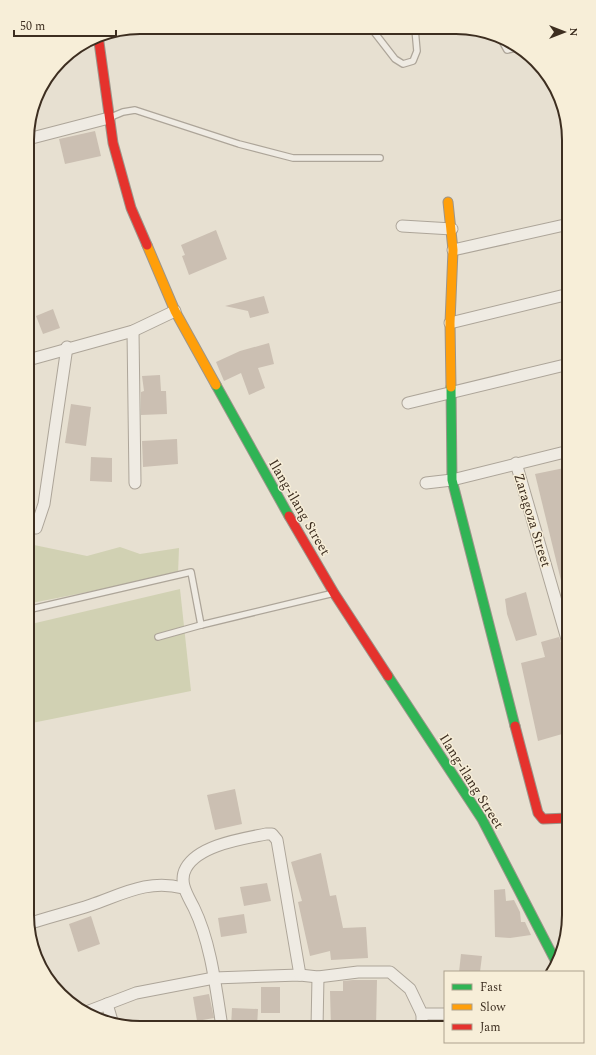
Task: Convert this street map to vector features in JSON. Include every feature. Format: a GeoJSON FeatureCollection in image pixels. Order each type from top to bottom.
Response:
{"type":"FeatureCollection","features":[{"type":"Feature","properties":{"kind":"street","name":"Ilang-ilang Street"},"geometry":{"type":"LineString","coordinates":[[99,42],[113,143],[131,208],[175,311],[246,440],[334,593],[482,819],[553,957]]}},
{"type":"Feature","properties":{"kind":"street"},"geometry":{"type":"LineString","coordinates":[[34,137],[109,118]]}},
{"type":"Feature","properties":{"kind":"street"},"geometry":{"type":"LineString","coordinates":[[448,202],[453,250],[450,323],[452,480],[538,813],[543,819],[562,818]]}},
{"type":"Feature","properties":{"kind":"street"},"geometry":{"type":"LineString","coordinates":[[402,226],[452,229]]}},
{"type":"Feature","properties":{"kind":"street"},"geometry":{"type":"LineString","coordinates":[[453,250],[562,226]]}},
{"type":"Feature","properties":{"kind":"street"},"geometry":{"type":"LineString","coordinates":[[450,323],[562,296]]}},
{"type":"Feature","properties":{"kind":"street"},"geometry":{"type":"LineString","coordinates":[[34,358],[133,331],[175,311]]}},
{"type":"Feature","properties":{"kind":"street"},"geometry":{"type":"LineString","coordinates":[[133,331],[135,483]]}},
{"type":"Feature","properties":{"kind":"street"},"geometry":{"type":"LineString","coordinates":[[34,526],[44,504],[67,348]]}},
{"type":"Feature","properties":{"kind":"street"},"geometry":{"type":"LineString","coordinates":[[408,404],[562,366]]}},
{"type":"Feature","properties":{"kind":"street"},"geometry":{"type":"LineString","coordinates":[[426,483],[452,480],[562,453]]}},
{"type":"Feature","properties":{"kind":"street","name":"Zaragoza Street"},"geometry":{"type":"LineString","coordinates":[[516,463],[562,622]]}},
{"type":"Feature","properties":{"kind":"street"},"geometry":{"type":"LineString","coordinates":[[221,1021],[214,978],[203,931],[183,888],[186,869],[197,857],[218,846],[231,842],[272,834],[277,840],[300,975]]}},
{"type":"Feature","properties":{"kind":"street"},"geometry":{"type":"LineString","coordinates":[[35,922],[91,905],[136,888],[168,884],[183,888]]}},
{"type":"Feature","properties":{"kind":"street"},"geometry":{"type":"LineString","coordinates":[[92,1010],[136,993],[214,978],[300,975],[318,977],[358,972],[390,972],[410,989],[422,1014],[422,1021]]}},
{"type":"Feature","properties":{"kind":"street"},"geometry":{"type":"LineString","coordinates":[[316,1021],[318,977]]}},
{"type":"Feature","properties":{"kind":"street"},"geometry":{"type":"LineString","coordinates":[[107,1004],[110,1017]]}},
{"type":"Feature","properties":{"kind":"street"},"geometry":{"type":"LineString","coordinates":[[422,1014],[444,1014]]}},
{"type":"Feature","properties":{"kind":"lane"},"geometry":{"type":"LineString","coordinates":[[376,34],[395,59],[403,64],[413,61],[417,51],[415,34]]}},
{"type":"Feature","properties":{"kind":"lane"},"geometry":{"type":"LineString","coordinates":[[109,118],[123,112],[135,110],[239,144],[294,158],[380,158]]}},
{"type":"Feature","properties":{"kind":"lane"},"geometry":{"type":"LineString","coordinates":[[34,608],[191,572],[201,626]]}},
{"type":"Feature","properties":{"kind":"lane"},"geometry":{"type":"LineString","coordinates":[[158,637],[334,593]]}},
{"type":"Feature","properties":{"kind":"green space"},"geometry":{"type":"Polygon","coordinates":[[[34,545],[87,556],[120,547],[140,554],[179,548],[178,574],[34,603],[34,545]]]}},
{"type":"Feature","properties":{"kind":"green space"},"geometry":{"type":"Polygon","coordinates":[[[180,589],[191,691],[34,723],[34,623],[180,589]]]}},
{"type":"Feature","properties":{"kind":"building"},"geometry":{"type":"Polygon","coordinates":[[[95,131],[101,156],[65,164],[59,139],[95,131]]]}},
{"type":"Feature","properties":{"kind":"building"},"geometry":{"type":"Polygon","coordinates":[[[216,230],[227,259],[189,275],[182,256],[185,255],[181,245],[216,230]]]}},
{"type":"Feature","properties":{"kind":"building"},"geometry":{"type":"Polygon","coordinates":[[[264,296],[269,313],[250,318],[248,311],[225,306],[264,296]]]}},
{"type":"Feature","properties":{"kind":"building"},"geometry":{"type":"Polygon","coordinates":[[[53,309],[60,328],[43,334],[36,316],[53,309]]]}},
{"type":"Feature","properties":{"kind":"building"},"geometry":{"type":"Polygon","coordinates":[[[269,343],[274,364],[258,368],[265,388],[249,395],[241,373],[224,381],[216,362],[240,351],[269,343]]]}},
{"type":"Feature","properties":{"kind":"building"},"geometry":{"type":"Polygon","coordinates":[[[160,375],[161,391],[166,391],[167,414],[141,415],[141,392],[144,391],[142,376],[160,375]]]}},
{"type":"Feature","properties":{"kind":"building"},"geometry":{"type":"Polygon","coordinates":[[[71,404],[91,407],[86,446],[65,443],[71,404]]]}},
{"type":"Feature","properties":{"kind":"building"},"geometry":{"type":"Polygon","coordinates":[[[177,439],[178,464],[143,467],[142,441],[177,439]]]}},
{"type":"Feature","properties":{"kind":"building"},"geometry":{"type":"Polygon","coordinates":[[[91,457],[112,458],[112,482],[90,481],[91,457]]]}},
{"type":"Feature","properties":{"kind":"building"},"geometry":{"type":"Polygon","coordinates":[[[562,468],[562,585],[535,474],[562,468]]]}},
{"type":"Feature","properties":{"kind":"building"},"geometry":{"type":"Polygon","coordinates":[[[526,592],[537,635],[516,641],[507,614],[505,599],[526,592]]]}},
{"type":"Feature","properties":{"kind":"building"},"geometry":{"type":"Polygon","coordinates":[[[559,637],[562,645],[562,734],[538,741],[521,663],[545,657],[541,642],[559,637]]]}},
{"type":"Feature","properties":{"kind":"building"},"geometry":{"type":"Polygon","coordinates":[[[235,789],[242,824],[215,830],[207,795],[235,789]]]}},
{"type":"Feature","properties":{"kind":"building"},"geometry":{"type":"Polygon","coordinates":[[[321,853],[330,896],[336,895],[343,928],[366,927],[368,958],[331,960],[330,951],[310,956],[298,902],[302,901],[291,862],[321,853]]]}},
{"type":"Feature","properties":{"kind":"building"},"geometry":{"type":"Polygon","coordinates":[[[267,883],[271,901],[244,906],[240,887],[267,883]]]}},
{"type":"Feature","properties":{"kind":"building"},"geometry":{"type":"Polygon","coordinates":[[[505,889],[506,901],[514,900],[520,912],[521,922],[525,922],[531,935],[510,938],[495,937],[494,890],[505,889]]]}},
{"type":"Feature","properties":{"kind":"building"},"geometry":{"type":"Polygon","coordinates":[[[244,914],[247,933],[221,937],[218,918],[244,914]]]}},
{"type":"Feature","properties":{"kind":"building"},"geometry":{"type":"Polygon","coordinates":[[[91,916],[100,944],[78,952],[69,924],[91,916]]]}},
{"type":"Feature","properties":{"kind":"building"},"geometry":{"type":"Polygon","coordinates":[[[461,954],[482,956],[480,971],[459,971],[461,954]]]}},
{"type":"Feature","properties":{"kind":"building"},"geometry":{"type":"Polygon","coordinates":[[[377,980],[376,1021],[331,1021],[330,991],[343,991],[343,981],[377,980]]]}},
{"type":"Feature","properties":{"kind":"building"},"geometry":{"type":"Polygon","coordinates":[[[261,987],[280,987],[280,1013],[261,1013],[261,987]]]}},
{"type":"Feature","properties":{"kind":"building"},"geometry":{"type":"Polygon","coordinates":[[[209,994],[214,1018],[197,1021],[193,997],[209,994]]]}},
{"type":"Feature","properties":{"kind":"building"},"geometry":{"type":"Polygon","coordinates":[[[232,1008],[258,1009],[257,1021],[231,1021],[232,1008]]]}},
{"type":"Feature","properties":{"kind":"traffic: fast"},"geometry":{"type":"LineString","coordinates":[[216,385],[289,516]]}},
{"type":"Feature","properties":{"kind":"traffic: fast"},"geometry":{"type":"LineString","coordinates":[[451,387],[452,480],[515,726]]}},
{"type":"Feature","properties":{"kind":"traffic: fast"},"geometry":{"type":"LineString","coordinates":[[388,676],[482,819],[553,957]]}},
{"type":"Feature","properties":{"kind":"traffic: slow"},"geometry":{"type":"LineString","coordinates":[[448,202],[453,250],[450,323],[451,387]]}},
{"type":"Feature","properties":{"kind":"traffic: slow"},"geometry":{"type":"LineString","coordinates":[[147,245],[175,311],[216,385]]}},
{"type":"Feature","properties":{"kind":"traffic: jam"},"geometry":{"type":"LineString","coordinates":[[99,42],[113,143],[131,208],[147,245]]}},
{"type":"Feature","properties":{"kind":"traffic: jam"},"geometry":{"type":"LineString","coordinates":[[289,516],[334,593],[388,676]]}},
{"type":"Feature","properties":{"kind":"traffic: jam"},"geometry":{"type":"LineString","coordinates":[[515,726],[538,813],[543,819],[562,818]]}}]}
